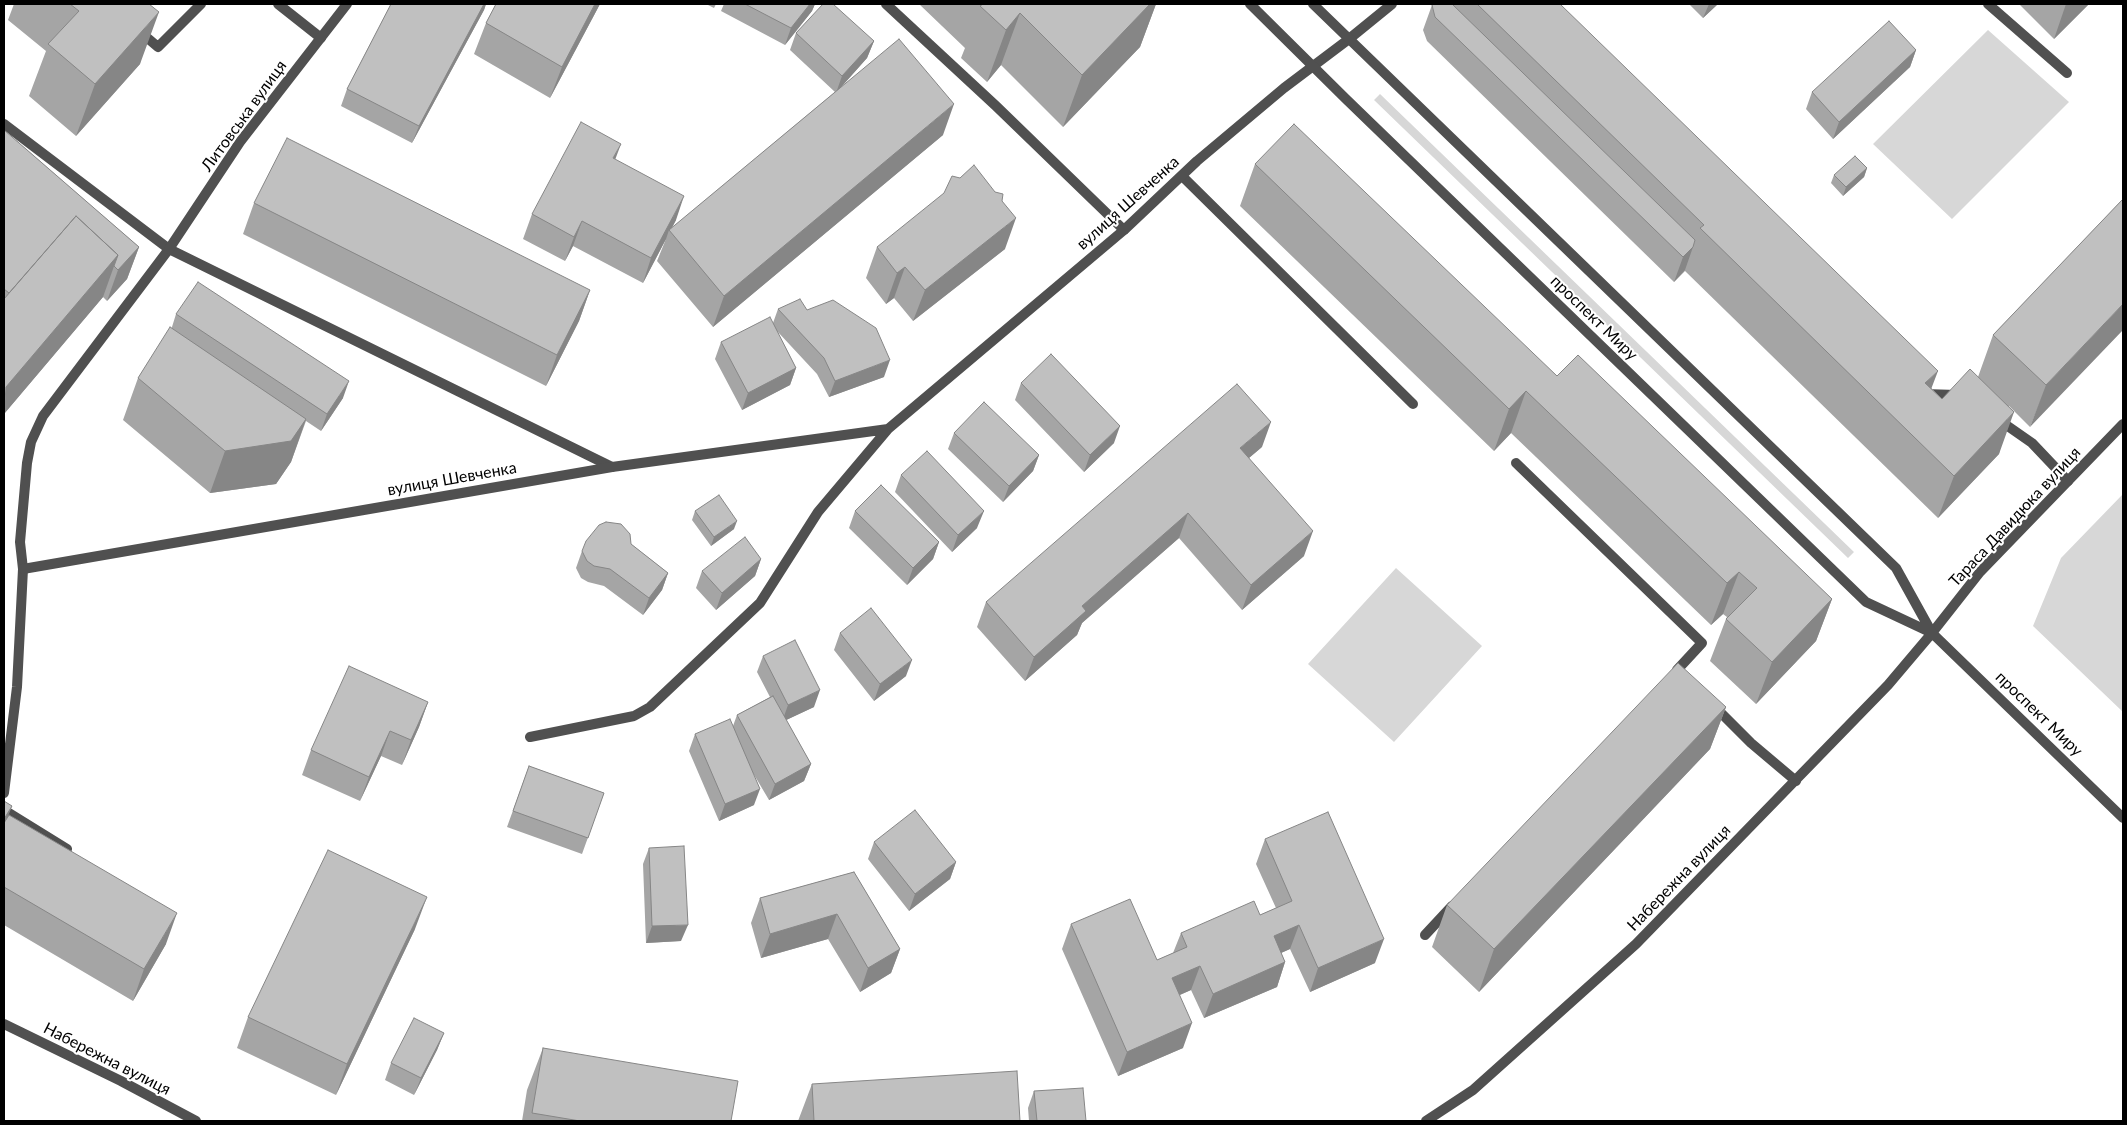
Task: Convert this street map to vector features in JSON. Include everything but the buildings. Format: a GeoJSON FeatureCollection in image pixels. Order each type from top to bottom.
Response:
{"type":"FeatureCollection","features":[{"type":"Feature","properties":{"kind":"street"},"geometry":{"type":"LineString","coordinates":[[129,23],[158,47],[201,4]]}},
{"type":"Feature","properties":{"kind":"street"},"geometry":{"type":"LineString","coordinates":[[278,4],[321,38]]}},
{"type":"Feature","properties":{"kind":"street","name":"Литовська вулиця"},"geometry":{"type":"LineString","coordinates":[[4,793],[17,687],[23,568],[20,542],[26,463],[31,442],[43,416],[169,249],[240,142],[348,4]]}},
{"type":"Feature","properties":{"kind":"street"},"geometry":{"type":"LineString","coordinates":[[886,4],[996,106],[1124,230]]}},
{"type":"Feature","properties":{"kind":"street","name":"проспект Миру"},"geometry":{"type":"LineString","coordinates":[[1250,4],[1866,602],[1932,633]]}},
{"type":"Feature","properties":{"kind":"street","name":"проспект Миру"},"geometry":{"type":"LineString","coordinates":[[1313,4],[1896,568],[1932,633],[2123,818]]}},
{"type":"Feature","properties":{"kind":"street","name":"вулиця Шевченка"},"geometry":{"type":"LineString","coordinates":[[530,736],[634,716],[650,707],[760,603],[818,512],[888,429],[1124,230],[1182,176],[1312,65],[1349,39],[1392,4]]}},
{"type":"Feature","properties":{"kind":"street"},"geometry":{"type":"LineString","coordinates":[[1988,4],[2067,73]]}},
{"type":"Feature","properties":{"kind":"street"},"geometry":{"type":"LineString","coordinates":[[4,124],[169,249],[612,467]]}},
{"type":"Feature","properties":{"kind":"street"},"geometry":{"type":"LineString","coordinates":[[1182,176],[1413,404]]}},
{"type":"Feature","properties":{"kind":"street"},"geometry":{"type":"LineString","coordinates":[[1916,388],[1924,394],[1963,396],[1971,401]]}},
{"type":"Feature","properties":{"kind":"street"},"geometry":{"type":"LineString","coordinates":[[1994,417],[2032,443],[2068,481]]}},
{"type":"Feature","properties":{"kind":"street","name":"Тараса Давидюка вулиця"},"geometry":{"type":"LineString","coordinates":[[1932,633],[1980,572],[2123,424]]}},
{"type":"Feature","properties":{"kind":"street","name":"вулиця Шевченка"},"geometry":{"type":"LineString","coordinates":[[23,568],[612,467],[888,429]]}},
{"type":"Feature","properties":{"kind":"street"},"geometry":{"type":"LineString","coordinates":[[1516,463],[1702,643],[1677,675]]}},
{"type":"Feature","properties":{"kind":"street","name":"Набережна вулиця"},"geometry":{"type":"LineString","coordinates":[[1426,1121],[1473,1090],[1636,944],[1888,685],[1932,633]]}},
{"type":"Feature","properties":{"kind":"street"},"geometry":{"type":"LineString","coordinates":[[1704,696],[1751,743],[1796,781]]}},
{"type":"Feature","properties":{"kind":"street"},"geometry":{"type":"LineString","coordinates":[[4,810],[72,852]]}},
{"type":"Feature","properties":{"kind":"street"},"geometry":{"type":"LineString","coordinates":[[1425,935],[1459,899]]}},
{"type":"Feature","properties":{"kind":"street","name":"Набережна вулиця"},"geometry":{"type":"LineString","coordinates":[[4,1024],[121,1081],[196,1121]]}},
{"type":"Feature","properties":{"kind":"shaded area"},"geometry":{"type":"Polygon","coordinates":[[[1988,30],[2069,102],[1952,219],[1873,144],[1988,30]]]}},
{"type":"Feature","properties":{"kind":"shaded area"},"geometry":{"type":"Polygon","coordinates":[[[1380,94],[1854,552],[1848,558],[1374,100],[1380,94]]]}},
{"type":"Feature","properties":{"kind":"shaded area"},"geometry":{"type":"Polygon","coordinates":[[[2123,494],[2123,712],[2033,626],[2061,558],[2123,494]]]}},
{"type":"Feature","properties":{"kind":"shaded area"},"geometry":{"type":"Polygon","coordinates":[[[1396,568],[1482,646],[1394,742],[1308,664],[1396,568]]]}}]}
